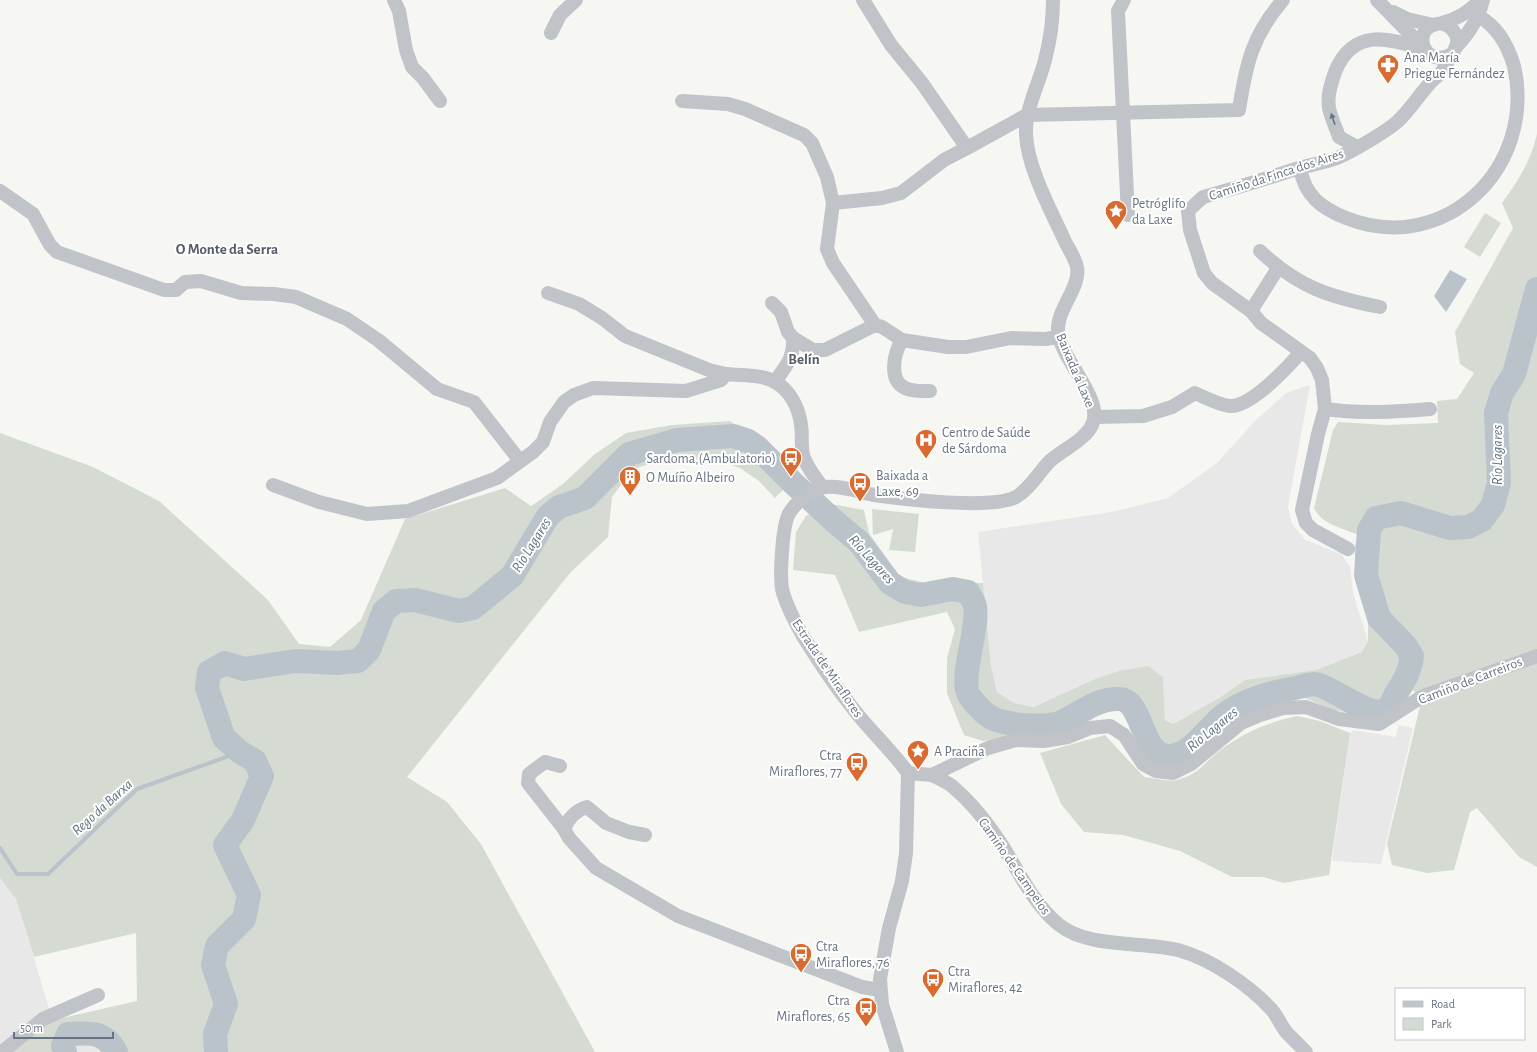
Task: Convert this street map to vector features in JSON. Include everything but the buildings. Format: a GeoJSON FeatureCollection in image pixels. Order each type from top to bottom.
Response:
{"type":"FeatureCollection","features":[{"type":"Feature","properties":{"kind":"street"},"geometry":{"type":"LineString","coordinates":[[394,0],[399,12],[406,50],[412,67],[423,78],[440,101]]}},
{"type":"Feature","properties":{"kind":"street"},"geometry":{"type":"LineString","coordinates":[[551,33],[560,15],[576,0]]}},
{"type":"Feature","properties":{"kind":"street"},"geometry":{"type":"LineString","coordinates":[[863,0],[891,45],[922,83],[967,148]]}},
{"type":"Feature","properties":{"kind":"street","name":"Baixada á Laxe"},"geometry":{"type":"LineString","coordinates":[[819,489],[831,487],[874,495],[958,502],[1004,502],[1016,497],[1024,491],[1048,463],[1088,430],[1095,417],[1090,399],[1059,337],[1058,328],[1060,318],[1078,272],[1077,264],[1044,198],[1030,159],[1026,135],[1027,115],[1045,60],[1052,17],[1053,0]]}},
{"type":"Feature","properties":{"kind":"street"},"geometry":{"type":"LineString","coordinates":[[1124,0],[1118,11],[1128,216]]}},
{"type":"Feature","properties":{"kind":"street"},"geometry":{"type":"LineString","coordinates":[[833,203],[882,198],[901,193],[944,160],[1027,115],[1239,110],[1245,72],[1254,44],[1268,17],[1282,0]]}},
{"type":"Feature","properties":{"kind":"street"},"geometry":{"type":"LineString","coordinates":[[1426,49],[1423,35],[1427,29],[1437,24],[1454,20],[1469,11],[1482,0]]}},
{"type":"Feature","properties":{"kind":"street","name":"Camiño da Finca dos Aires"},"geometry":{"type":"LineString","coordinates":[[1348,549],[1313,530],[1306,522],[1302,510],[1325,409],[1322,380],[1317,368],[1310,358],[1261,323],[1251,311],[1212,283],[1204,273],[1190,230],[1188,212],[1203,197],[1337,158],[1396,123],[1442,71],[1454,50],[1468,34],[1478,16],[1482,0]]}},
{"type":"Feature","properties":{"kind":"street"},"geometry":{"type":"LineString","coordinates":[[1381,4],[1406,19],[1449,26],[1455,32],[1457,39],[1454,50],[1445,58],[1438,58],[1414,38],[1381,4]]}},
{"type":"Feature","properties":{"kind":"street"},"geometry":{"type":"LineString","coordinates":[[1300,168],[1308,192],[1328,211],[1362,225],[1382,228],[1423,225],[1448,215],[1472,200],[1490,182],[1507,155],[1516,127],[1519,102],[1518,80],[1512,59],[1504,41],[1491,25],[1478,16]]}},
{"type":"Feature","properties":{"kind":"street"},"geometry":{"type":"LineString","coordinates":[[1357,147],[1339,137],[1329,108],[1329,87],[1338,64],[1350,47],[1366,40],[1386,40],[1426,49]]}},
{"type":"Feature","properties":{"kind":"street","name":"Camiño da Finca dos Aires"},"geometry":{"type":"LineString","coordinates":[[1426,49],[1434,66],[1430,83]]}},
{"type":"Feature","properties":{"kind":"street"},"geometry":{"type":"LineString","coordinates":[[682,100],[728,104],[745,109],[804,135],[812,143],[827,177],[833,203],[827,249],[833,263],[875,325],[882,327],[902,340],[948,347],[966,347],[1011,338],[1045,339],[1059,337]]}},
{"type":"Feature","properties":{"kind":"street"},"geometry":{"type":"LineString","coordinates":[[0,191],[33,214],[50,245],[57,252],[89,265],[164,290],[176,290],[185,282],[201,281],[241,293],[274,294],[296,297],[347,320],[378,340],[437,389],[474,402],[520,461]]}},
{"type":"Feature","properties":{"kind":"street"},"geometry":{"type":"LineString","coordinates":[[1260,251],[1278,268],[1292,278],[1318,291],[1380,308]]}},
{"type":"Feature","properties":{"kind":"street"},"geometry":{"type":"LineString","coordinates":[[1251,311],[1278,268]]}},
{"type":"Feature","properties":{"kind":"street"},"geometry":{"type":"LineString","coordinates":[[548,293],[579,304],[602,318],[625,336],[709,370],[726,374],[761,378],[775,382],[790,396],[798,408],[801,425],[802,451],[819,489]]}},
{"type":"Feature","properties":{"kind":"street"},"geometry":{"type":"LineString","coordinates":[[772,303],[781,312],[788,332],[793,338],[813,350],[825,350],[875,325]]}},
{"type":"Feature","properties":{"kind":"street"},"geometry":{"type":"LineString","coordinates":[[775,382],[790,360],[793,352],[793,338]]}},
{"type":"Feature","properties":{"kind":"street"},"geometry":{"type":"LineString","coordinates":[[902,340],[896,350],[894,364],[898,382],[904,388],[914,391],[930,391]]}},
{"type":"Feature","properties":{"kind":"street"},"geometry":{"type":"LineString","coordinates":[[1095,417],[1143,416],[1172,407],[1195,393],[1232,406],[1244,402],[1259,393],[1301,352]]}},
{"type":"Feature","properties":{"kind":"street"},"geometry":{"type":"LineString","coordinates":[[273,485],[319,502],[367,514],[408,511],[497,478],[533,452],[542,442],[550,422],[564,402],[574,395],[593,388],[686,391],[721,380],[726,374]]}},
{"type":"Feature","properties":{"kind":"street"},"geometry":{"type":"LineString","coordinates":[[1325,409],[1343,412],[1380,412],[1430,409]]}},
{"type":"Feature","properties":{"kind":"street","name":"Estrada de Miraflores"},"geometry":{"type":"LineString","coordinates":[[819,489],[807,495],[795,506],[789,513],[786,520],[781,576],[783,594],[804,637],[848,703],[908,773]]}},
{"type":"Feature","properties":{"kind":"street","name":"Camiño de Carreiros"},"geometry":{"type":"LineString","coordinates":[[932,775],[988,748],[1016,740],[1044,742],[1068,737],[1090,728],[1110,726],[1124,735],[1143,764],[1156,771],[1172,773],[1191,764],[1241,722],[1260,714],[1283,708],[1306,707],[1339,719],[1379,724],[1423,696],[1537,656]]}},
{"type":"Feature","properties":{"kind":"street"},"geometry":{"type":"LineString","coordinates":[[560,766],[545,762],[529,774],[528,783],[564,829],[569,838],[596,868],[678,916],[862,987],[880,990]]}},
{"type":"Feature","properties":{"kind":"street"},"geometry":{"type":"LineString","coordinates":[[897,1052],[880,990],[880,979],[888,936],[902,881],[906,854],[908,773],[932,775]]}},
{"type":"Feature","properties":{"kind":"street","name":"Camiño de Campelos"},"geometry":{"type":"LineString","coordinates":[[932,775],[953,786],[972,806],[1002,844],[1042,909],[1059,925],[1078,935],[1112,943],[1177,950],[1207,960],[1234,978],[1272,1010],[1286,1032],[1306,1052]]}},
{"type":"Feature","properties":{"kind":"street"},"geometry":{"type":"LineString","coordinates":[[564,829],[568,820],[580,809],[588,807],[606,823],[629,832],[645,835]]}},
{"type":"Feature","properties":{"kind":"street"},"geometry":{"type":"LineString","coordinates":[[2,1052],[43,1019],[98,995]]}},
{"type":"Feature","properties":{"kind":"shaded area"},"geometry":{"type":"Polygon","coordinates":[[[1450,270],[1467,279],[1446,312],[1434,296],[1450,270]]]}},
{"type":"Feature","properties":{"kind":"shaded area"},"geometry":{"type":"Polygon","coordinates":[[[1310,385],[1288,507],[1292,524],[1305,540],[1341,554],[1350,567],[1353,593],[1368,641],[1362,652],[1316,670],[1245,680],[1219,698],[1173,724],[1165,720],[1163,677],[1119,671],[1095,679],[1035,707],[1014,703],[997,692],[991,666],[978,532],[1112,512],[1168,498],[1217,463],[1255,421],[1286,393],[1310,385]]]}},
{"type":"Feature","properties":{"kind":"shaded area"},"geometry":{"type":"Polygon","coordinates":[[[1399,725],[1413,728],[1381,864],[1332,861],[1350,733],[1354,730],[1395,737],[1399,725]]]}},
{"type":"Feature","properties":{"kind":"shaded area"},"geometry":{"type":"Polygon","coordinates":[[[0,878],[16,899],[51,1015],[0,1052],[0,878]]]}},
{"type":"Feature","properties":{"kind":"shaded area"},"geometry":{"type":"Polygon","coordinates":[[[93,1042],[105,1052],[75,1052],[73,1046],[74,1043],[93,1042]]]}},
{"type":"Feature","properties":{"kind":"green space"},"geometry":{"type":"Polygon","coordinates":[[[1537,134],[1537,867],[1519,857],[1477,808],[1470,812],[1454,870],[1427,873],[1392,865],[1387,844],[1420,706],[1419,695],[1400,681],[1408,697],[1374,717],[1332,710],[1303,697],[1272,701],[1238,715],[1207,743],[1173,762],[1157,759],[1139,737],[1129,710],[1111,705],[1046,736],[983,741],[964,735],[947,693],[947,658],[955,629],[947,612],[859,632],[835,575],[793,570],[796,532],[806,516],[831,504],[864,510],[869,533],[900,577],[926,583],[983,583],[991,666],[997,692],[1014,703],[1034,707],[1095,679],[1119,671],[1148,666],[1163,677],[1165,720],[1173,724],[1219,698],[1245,680],[1316,670],[1362,652],[1368,641],[1368,621],[1361,593],[1354,548],[1359,535],[1327,522],[1317,514],[1314,508],[1333,430],[1338,422],[1386,425],[1438,423],[1437,401],[1457,399],[1474,373],[1460,364],[1455,332],[1513,228],[1502,203],[1528,162],[1537,134]]]}},
{"type":"Feature","properties":{"kind":"green space"},"geometry":{"type":"Polygon","coordinates":[[[1485,213],[1501,223],[1480,257],[1464,247],[1485,213]]]}},
{"type":"Feature","properties":{"kind":"green space"},"geometry":{"type":"Polygon","coordinates":[[[730,421],[769,447],[797,476],[775,498],[759,481],[740,468],[720,461],[698,460],[654,463],[633,469],[612,497],[608,537],[570,573],[407,777],[447,802],[481,844],[595,1052],[106,1052],[93,1042],[74,1043],[73,1046],[75,1052],[11,1052],[49,1021],[137,1001],[136,933],[34,957],[16,899],[0,878],[0,433],[93,467],[159,501],[268,600],[299,644],[330,647],[361,620],[405,519],[505,488],[531,506],[563,484],[595,454],[626,433],[672,425],[730,421]]]}},
{"type":"Feature","properties":{"kind":"green space"},"geometry":{"type":"Polygon","coordinates":[[[872,509],[919,514],[915,552],[889,550],[893,529],[873,535],[872,509]]]}},
{"type":"Feature","properties":{"kind":"green space"},"geometry":{"type":"Polygon","coordinates":[[[1297,716],[1320,721],[1350,733],[1329,875],[1284,883],[1263,877],[1232,877],[1180,851],[1123,835],[1084,832],[1061,804],[1040,753],[1105,735],[1144,777],[1177,780],[1191,775],[1219,751],[1237,739],[1276,721],[1297,716]]]}},
{"type":"Feature","properties":{"kind":"waterway","name":"Río Lagares"},"geometry":{"type":"LineString","coordinates":[[216,1052],[215,1034],[226,1004],[213,965],[217,946],[244,919],[249,895],[225,845],[243,820],[262,776],[255,761],[240,752],[224,738],[207,688],[209,672],[225,663],[244,669],[296,661],[337,663],[358,661],[369,650],[384,611],[396,601],[415,600],[459,611],[473,608],[512,576],[548,516],[559,507],[585,498],[629,454],[677,440],[733,436],[748,441],[757,447],[793,483],[859,542],[890,583],[905,592],[921,595],[953,589],[968,592],[975,605],[975,617],[966,677],[967,687],[969,695],[975,703],[987,715],[994,719],[1014,724],[1037,726],[1047,725],[1064,721],[1097,703],[1111,699],[1119,699],[1127,702],[1133,708],[1147,739],[1153,748],[1160,754],[1170,756],[1177,755],[1192,746],[1218,720],[1232,709],[1267,695],[1309,684],[1322,686],[1362,707],[1371,710],[1380,711],[1387,709],[1407,675],[1412,656],[1405,645],[1379,618],[1366,575],[1369,530],[1376,518],[1401,513],[1450,528],[1468,527],[1482,520],[1493,505],[1499,483],[1496,413],[1502,393],[1514,374],[1537,289]]}},
{"type":"Feature","properties":{"kind":"waterway","name":"Rego da Barxa"},"geometry":{"type":"LineString","coordinates":[[0,848],[17,874],[48,874],[137,789],[240,752]]}},
{"type":"Feature","properties":{"kind":"waterway","name":"Río Lagares"},"geometry":{"type":"LineString","coordinates":[[65,1052],[63,1046],[68,1034],[83,1033],[101,1036],[116,1052]]}},
{"type":"Feature","properties":{"kind":"place","name":"Ana María Priegue Fernández"},"geometry":{"type":"Point","coordinates":[1388,84]}},
{"type":"Feature","properties":{"kind":"place","name":"Petróglifo da Laxe"},"geometry":{"type":"Point","coordinates":[1116,230]}},
{"type":"Feature","properties":{"kind":"place","name":"Centro de Saúde de Sárdoma"},"geometry":{"type":"Point","coordinates":[926,460]}},
{"type":"Feature","properties":{"kind":"place","name":"Sardoma,(Ambulatorio)"},"geometry":{"type":"Point","coordinates":[791,478]}},
{"type":"Feature","properties":{"kind":"place","name":"O Muíño Albeiro"},"geometry":{"type":"Point","coordinates":[630,496]}},
{"type":"Feature","properties":{"kind":"place","name":"Baixada a Laxe, 69"},"geometry":{"type":"Point","coordinates":[860,502]}},
{"type":"Feature","properties":{"kind":"place","name":"A Praciña"},"geometry":{"type":"Point","coordinates":[918,770]}},
{"type":"Feature","properties":{"kind":"place","name":"Ctra Miraflores, 77"},"geometry":{"type":"Point","coordinates":[857,782]}},
{"type":"Feature","properties":{"kind":"place","name":"Ctra Miraflores, 76"},"geometry":{"type":"Point","coordinates":[801,974]}},
{"type":"Feature","properties":{"kind":"place","name":"Ctra Miraflores, 42"},"geometry":{"type":"Point","coordinates":[933,998]}},
{"type":"Feature","properties":{"kind":"place","name":"Ctra Miraflores, 65"},"geometry":{"type":"Point","coordinates":[866,1028]}},
{"type":"Feature","properties":{"kind":"district","name":"O Monte da Serra"},"geometry":{"type":"Point","coordinates":[227,249]}},
{"type":"Feature","properties":{"kind":"district","name":"Belín"},"geometry":{"type":"Point","coordinates":[804,359]}}]}
